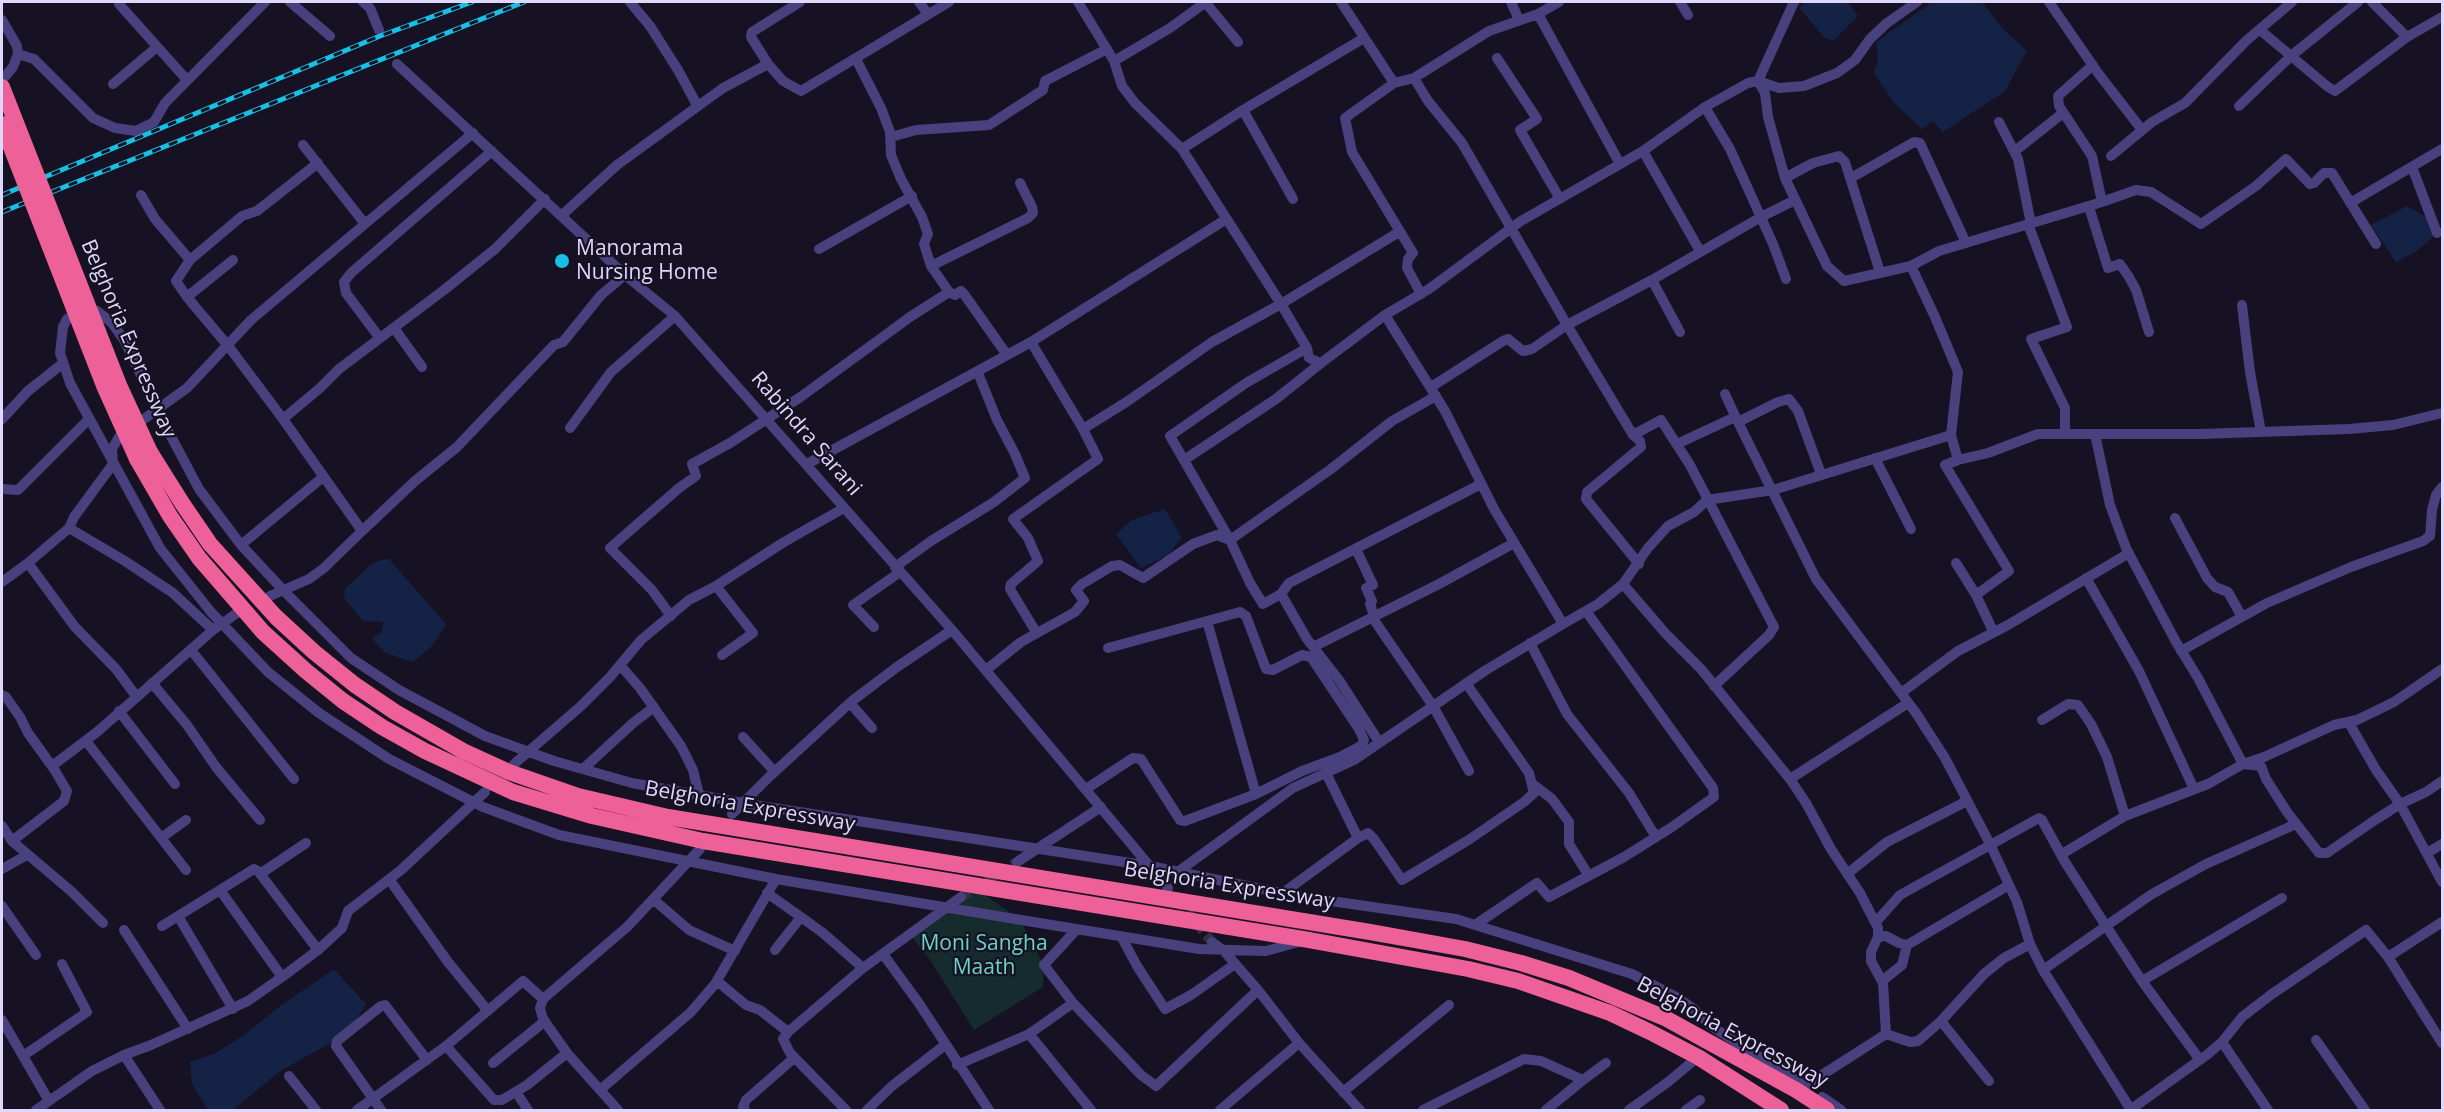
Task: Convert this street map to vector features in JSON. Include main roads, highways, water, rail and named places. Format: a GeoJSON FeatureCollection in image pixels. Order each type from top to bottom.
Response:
{"type":"FeatureCollection","features":[{"type":"Feature","properties":{"kind":"highway","name":"Belghoria Expressway"},"geometry":{"type":"LineString","coordinates":[[2,87],[119,385],[144,455],[170,516],[199,558],[263,632],[343,701],[382,727],[425,751],[513,792],[592,816],[703,841],[1308,940],[1468,969],[1529,985],[1610,1013],[1698,1057],[1781,1110]]}},
{"type":"Feature","properties":{"kind":"highway","name":"Belghoria Expressway"},"geometry":{"type":"LineString","coordinates":[[2,124],[105,388],[144,455],[182,503],[210,544],[276,617],[355,685],[395,712],[463,751],[509,772],[578,796],[668,817],[1370,932],[1521,963],[1569,978],[1665,1018],[1801,1088],[1827,1110]]}},
{"type":"Feature","properties":{"kind":"water"},"geometry":{"type":"Polygon","coordinates":[[[1805,2],[1848,2],[1858,16],[1833,41],[1825,38],[1799,8],[1805,2]]]}},
{"type":"Feature","properties":{"kind":"water"},"geometry":{"type":"Polygon","coordinates":[[[1932,2],[1982,2],[2003,29],[2027,51],[2005,91],[1943,132],[1933,121],[1922,129],[1893,102],[1874,72],[1878,61],[1876,42],[1932,2]]]}},
{"type":"Feature","properties":{"kind":"water"},"geometry":{"type":"Polygon","coordinates":[[[2407,206],[2425,216],[2434,236],[2417,251],[2396,262],[2371,225],[2407,206]]]}},
{"type":"Feature","properties":{"kind":"water"},"geometry":{"type":"Polygon","coordinates":[[[1165,509],[1182,538],[1169,554],[1141,568],[1116,534],[1132,520],[1165,509]]]}},
{"type":"Feature","properties":{"kind":"water"},"geometry":{"type":"Polygon","coordinates":[[[388,558],[446,624],[433,645],[413,662],[386,653],[372,639],[382,631],[383,622],[363,621],[344,598],[345,589],[371,564],[388,558]]]}},
{"type":"Feature","properties":{"kind":"water"},"geometry":{"type":"Polygon","coordinates":[[[334,969],[366,1004],[355,1023],[329,1044],[280,1071],[233,1110],[208,1110],[192,1084],[190,1062],[216,1053],[244,1035],[279,1007],[334,969]]]}},
{"type":"Feature","properties":{"kind":"tunnel"},"geometry":{"type":"LineString","coordinates":[[961,897],[1017,862]]}},
{"type":"Feature","properties":{"kind":"tunnel"},"geometry":{"type":"LineString","coordinates":[[1178,900],[1212,942]]}},
{"type":"Feature","properties":{"kind":"railway"},"geometry":{"type":"LineString","coordinates":[[2,195],[380,36],[472,2]]}},
{"type":"Feature","properties":{"kind":"railway"},"geometry":{"type":"LineString","coordinates":[[2,212],[524,2]]}},
{"type":"Feature","properties":{"kind":"place","name":"Manorama Nursing Home"},"geometry":{"type":"Point","coordinates":[562,261]}},
{"type":"Feature","properties":{"kind":"park label","name":"Moni Sangha Maath"},"geometry":{"type":"Point","coordinates":[984,956]}}]}
